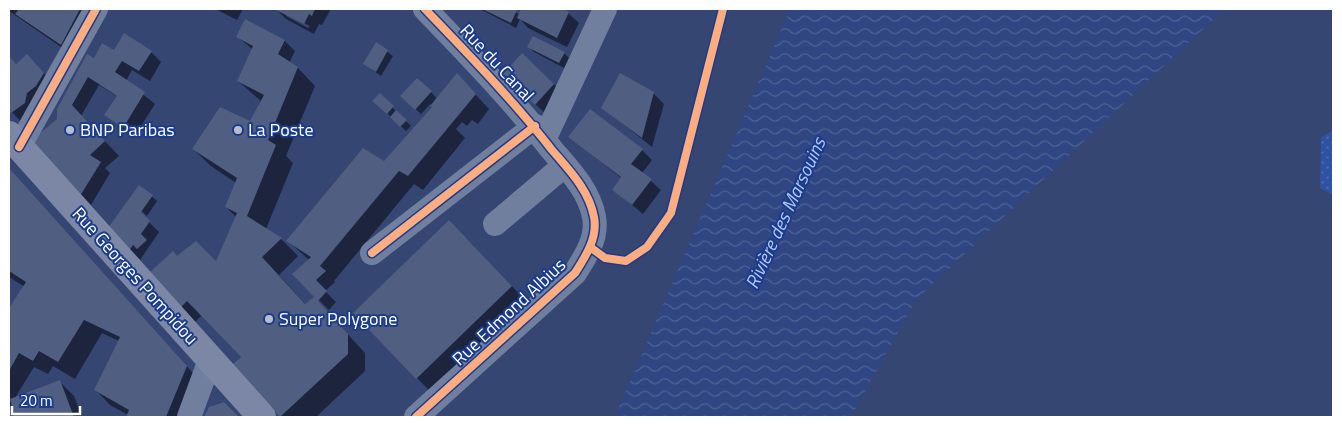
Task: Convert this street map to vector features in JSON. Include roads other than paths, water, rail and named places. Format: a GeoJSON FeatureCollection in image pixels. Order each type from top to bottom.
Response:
{"type":"FeatureCollection","features":[{"type":"Feature","properties":{"kind":"main road","name":"Rue Georges Pompidou"},"geometry":{"type":"LineString","coordinates":[[14,141],[262,417]]}},
{"type":"Feature","properties":{"kind":"street"},"geometry":{"type":"LineString","coordinates":[[14,141],[96,9]]}},
{"type":"Feature","properties":{"kind":"street","name":"Rue du Canal"},"geometry":{"type":"LineString","coordinates":[[426,9],[540,133]]}},
{"type":"Feature","properties":{"kind":"street"},"geometry":{"type":"LineString","coordinates":[[372,253],[540,133],[605,9]]}},
{"type":"Feature","properties":{"kind":"street","name":"Rue Edmond Albius"},"geometry":{"type":"LineString","coordinates":[[416,417],[554,293],[575,272],[587,256],[594,237],[594,218],[590,202],[583,187],[540,133]]}},
{"type":"Feature","properties":{"kind":"street"},"geometry":{"type":"LineString","coordinates":[[495,224],[565,165]]}},
{"type":"Feature","properties":{"kind":"street"},"geometry":{"type":"LineString","coordinates":[[189,417],[210,360]]}},
{"type":"Feature","properties":{"kind":"water","name":"Rivière des Marsouins"},"geometry":{"type":"Polygon","coordinates":[[[790,9],[1224,9],[916,300],[851,417],[615,417],[790,9]]]}},
{"type":"Feature","properties":{"kind":"place","name":"BNP Paribas"},"geometry":{"type":"Point","coordinates":[70,130]}},
{"type":"Feature","properties":{"kind":"place","name":"La Poste"},"geometry":{"type":"Point","coordinates":[238,130]}},
{"type":"Feature","properties":{"kind":"place","name":"Super Polygone"},"geometry":{"type":"Point","coordinates":[269,319]}}]}
